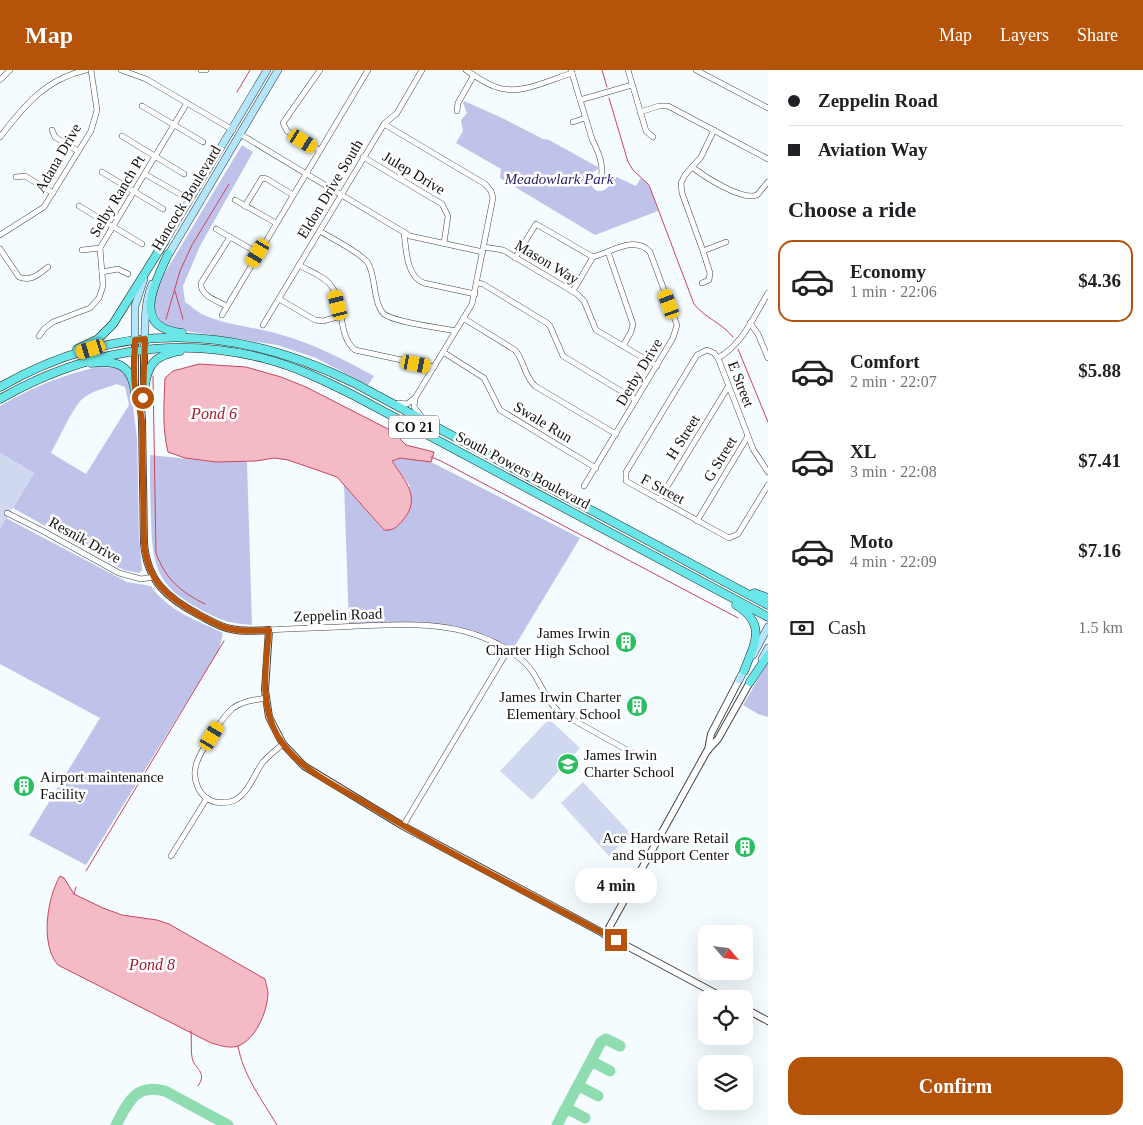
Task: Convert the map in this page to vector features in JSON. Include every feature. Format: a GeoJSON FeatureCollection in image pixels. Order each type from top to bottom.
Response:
{"type":"FeatureCollection","features":[{"type":"Feature","properties":{"kind":"highway"},"geometry":{"type":"LineString","coordinates":[[35,369],[103,335],[113,324],[165,241]]}},
{"type":"Feature","properties":{"kind":"highway"},"geometry":{"type":"LineString","coordinates":[[168,254],[151,299],[151,316],[157,325],[171,332],[213,336],[248,344]]}},
{"type":"Feature","properties":{"kind":"highway","name":"South Powers Boulevard"},"geometry":{"type":"LineString","coordinates":[[0,387],[35,369],[91,349],[135,340],[196,337],[248,344],[316,365],[361,387],[768,606]]}},
{"type":"Feature","properties":{"kind":"highway","name":"South Powers Boulevard"},"geometry":{"type":"LineString","coordinates":[[0,399],[54,371],[87,360],[135,350],[186,348],[222,350],[268,359],[324,380],[768,617]]}},
{"type":"Feature","properties":{"kind":"highway"},"geometry":{"type":"LineString","coordinates":[[142,402],[148,370],[154,360],[161,356],[186,351],[222,350]]}},
{"type":"Feature","properties":{"kind":"highway"},"geometry":{"type":"LineString","coordinates":[[54,371],[102,362],[114,363],[129,373],[135,392]]}},
{"type":"Feature","properties":{"kind":"highway"},"geometry":{"type":"LineString","coordinates":[[675,567],[742,608],[756,625],[756,639],[744,671]]}},
{"type":"Feature","properties":{"kind":"highway"},"geometry":{"type":"LineString","coordinates":[[707,572],[768,598]]}},
{"type":"Feature","properties":{"kind":"highway"},"geometry":{"type":"LineString","coordinates":[[750,682],[768,655]]}},
{"type":"Feature","properties":{"kind":"main road","name":"Hancock Boulevard"},"geometry":{"type":"LineString","coordinates":[[144,350],[144,316],[148,295],[168,254],[277,70]]}},
{"type":"Feature","properties":{"kind":"main road","name":"Hancock Boulevard"},"geometry":{"type":"LineString","coordinates":[[135,340],[137,297],[150,268],[266,72]]}},
{"type":"Feature","properties":{"kind":"main road"},"geometry":{"type":"LineString","coordinates":[[233,130],[240,134],[240,126],[266,82],[266,72]]}},
{"type":"Feature","properties":{"kind":"main road"},"geometry":{"type":"LineString","coordinates":[[208,188],[210,180],[234,138],[233,130]]}},
{"type":"Feature","properties":{"kind":"main road"},"geometry":{"type":"LineString","coordinates":[[739,680],[768,627]]}},
{"type":"Feature","properties":{"kind":"main road"},"geometry":{"type":"LineString","coordinates":[[750,682],[768,648]]}},
{"type":"Feature","properties":{"kind":"street"},"geometry":{"type":"LineString","coordinates":[[0,80],[10,70]]}},
{"type":"Feature","properties":{"kind":"street"},"geometry":{"type":"LineString","coordinates":[[0,137],[39,91],[60,78],[86,70]]}},
{"type":"Feature","properties":{"kind":"street","name":"Adana Drive"},"geometry":{"type":"LineString","coordinates":[[0,235],[44,207],[91,131],[97,110],[91,70]]}},
{"type":"Feature","properties":{"kind":"street"},"geometry":{"type":"LineString","coordinates":[[121,70],[144,78],[233,130]]}},
{"type":"Feature","properties":{"kind":"street"},"geometry":{"type":"LineString","coordinates":[[201,70],[206,71]]}},
{"type":"Feature","properties":{"kind":"street"},"geometry":{"type":"LineString","coordinates":[[319,150],[287,131],[283,123],[320,70]]}},
{"type":"Feature","properties":{"kind":"street"},"geometry":{"type":"LineString","coordinates":[[222,315],[368,70]]}},
{"type":"Feature","properties":{"kind":"street","name":"Eldon Drive South"},"geometry":{"type":"LineString","coordinates":[[263,325],[384,124],[397,113],[422,70]]}},
{"type":"Feature","properties":{"kind":"street"},"geometry":{"type":"LineString","coordinates":[[466,70],[502,89],[520,92],[571,71],[603,169],[601,180]]}},
{"type":"Feature","properties":{"kind":"street"},"geometry":{"type":"LineString","coordinates":[[628,70],[646,130],[653,137]]}},
{"type":"Feature","properties":{"kind":"street"},"geometry":{"type":"LineString","coordinates":[[696,70],[768,108]]}},
{"type":"Feature","properties":{"kind":"street"},"geometry":{"type":"LineString","coordinates":[[457,111],[458,103],[474,75]]}},
{"type":"Feature","properties":{"kind":"street"},"geometry":{"type":"LineString","coordinates":[[580,100],[632,85]]}},
{"type":"Feature","properties":{"kind":"street","name":"Selby Ranch Pt"},"geometry":{"type":"LineString","coordinates":[[39,336],[53,322],[90,308],[100,298],[103,286],[100,248],[188,103]]}},
{"type":"Feature","properties":{"kind":"street"},"geometry":{"type":"LineString","coordinates":[[142,106],[203,142]]}},
{"type":"Feature","properties":{"kind":"street"},"geometry":{"type":"LineString","coordinates":[[640,112],[659,106],[668,106],[768,159]]}},
{"type":"Feature","properties":{"kind":"street"},"geometry":{"type":"LineString","coordinates":[[573,122],[586,118]]}},
{"type":"Feature","properties":{"kind":"street"},"geometry":{"type":"LineString","coordinates":[[361,387],[400,404],[407,404],[415,398],[472,304],[493,203],[492,194],[488,187],[384,124]]}},
{"type":"Feature","properties":{"kind":"street"},"geometry":{"type":"LineString","coordinates":[[52,130],[55,137],[78,151]]}},
{"type":"Feature","properties":{"kind":"street"},"geometry":{"type":"LineString","coordinates":[[702,284],[708,280],[710,272],[681,187],[682,179],[700,157],[714,130]]}},
{"type":"Feature","properties":{"kind":"street","name":"Mason Way"},"geometry":{"type":"LineString","coordinates":[[240,134],[410,236],[483,249],[503,250],[581,297],[596,330],[657,366]]}},
{"type":"Feature","properties":{"kind":"street"},"geometry":{"type":"LineString","coordinates":[[122,136],[184,174]]}},
{"type":"Feature","properties":{"kind":"street","name":"Julep Drive"},"geometry":{"type":"LineString","coordinates":[[364,157],[442,204],[448,216],[444,243]]}},
{"type":"Feature","properties":{"kind":"street"},"geometry":{"type":"LineString","coordinates":[[692,166],[701,174],[744,196],[757,194],[768,182]]}},
{"type":"Feature","properties":{"kind":"street"},"geometry":{"type":"LineString","coordinates":[[102,172],[163,209]]}},
{"type":"Feature","properties":{"kind":"street"},"geometry":{"type":"LineString","coordinates":[[145,174],[190,200]]}},
{"type":"Feature","properties":{"kind":"street"},"geometry":{"type":"LineString","coordinates":[[16,177],[25,176],[53,192]]}},
{"type":"Feature","properties":{"kind":"street"},"geometry":{"type":"LineString","coordinates":[[245,206],[262,178],[267,179],[293,195]]}},
{"type":"Feature","properties":{"kind":"street"},"geometry":{"type":"LineString","coordinates":[[235,200],[276,223]]}},
{"type":"Feature","properties":{"kind":"street"},"geometry":{"type":"LineString","coordinates":[[79,206],[142,244]]}},
{"type":"Feature","properties":{"kind":"street"},"geometry":{"type":"LineString","coordinates":[[515,258],[536,224],[593,257],[572,291]]}},
{"type":"Feature","properties":{"kind":"street"},"geometry":{"type":"LineString","coordinates":[[216,229],[258,253]]}},
{"type":"Feature","properties":{"kind":"street"},"geometry":{"type":"LineString","coordinates":[[320,231],[362,257],[368,264],[380,307],[385,314],[398,319],[456,331]]}},
{"type":"Feature","properties":{"kind":"street"},"geometry":{"type":"LineString","coordinates":[[404,232],[412,272],[416,279],[424,283],[474,294]]}},
{"type":"Feature","properties":{"kind":"street"},"geometry":{"type":"LineString","coordinates":[[227,306],[203,293],[200,288],[230,237]]}},
{"type":"Feature","properties":{"kind":"street"},"geometry":{"type":"LineString","coordinates":[[703,251],[726,242]]}},
{"type":"Feature","properties":{"kind":"street","name":"Derby Drive"},"geometry":{"type":"LineString","coordinates":[[584,486],[657,366],[676,333],[677,325],[650,252],[642,245],[634,244],[593,257]]}},
{"type":"Feature","properties":{"kind":"street"},"geometry":{"type":"LineString","coordinates":[[82,250],[100,248]]}},
{"type":"Feature","properties":{"kind":"street"},"geometry":{"type":"LineString","coordinates":[[0,249],[19,277],[24,279],[31,279],[48,267]]}},
{"type":"Feature","properties":{"kind":"street"},"geometry":{"type":"LineString","coordinates":[[608,252],[634,324],[623,346]]}},
{"type":"Feature","properties":{"kind":"street"},"geometry":{"type":"LineString","coordinates":[[299,265],[331,285],[336,293],[347,338],[355,350],[434,367]]}},
{"type":"Feature","properties":{"kind":"street"},"geometry":{"type":"LineString","coordinates":[[102,272],[118,269],[128,274]]}},
{"type":"Feature","properties":{"kind":"street"},"geometry":{"type":"LineString","coordinates":[[477,283],[483,284],[547,323],[563,356],[636,400]]}},
{"type":"Feature","properties":{"kind":"street"},"geometry":{"type":"LineString","coordinates":[[718,358],[729,350],[750,323],[768,293]]}},
{"type":"Feature","properties":{"kind":"street"},"geometry":{"type":"LineString","coordinates":[[279,299],[315,320],[323,321],[341,316]]}},
{"type":"Feature","properties":{"kind":"street"},"geometry":{"type":"LineString","coordinates":[[463,318],[514,350],[520,356],[528,378],[534,386],[616,434]]}},
{"type":"Feature","properties":{"kind":"street"},"geometry":{"type":"LineString","coordinates":[[750,323],[758,334],[768,358]]}},
{"type":"Feature","properties":{"kind":"street","name":"Zeppelin Road"},"geometry":{"type":"LineString","coordinates":[[135,340],[135,392],[142,402]]}},
{"type":"Feature","properties":{"kind":"street","name":"Zeppelin Road"},"geometry":{"type":"LineString","coordinates":[[144,350],[142,402],[144,543],[146,560],[164,591],[175,602],[216,624],[243,631],[432,625],[467,631],[508,650],[532,670],[550,703],[559,712],[643,759]]}},
{"type":"Feature","properties":{"kind":"street","name":"F Street"},"geometry":{"type":"LineString","coordinates":[[718,358],[714,353],[707,350],[697,355],[625,476],[628,484],[733,540],[768,485]]}},
{"type":"Feature","properties":{"kind":"street","name":"Swale Run"},"geometry":{"type":"LineString","coordinates":[[443,352],[484,378],[500,410],[596,468]]}},
{"type":"Feature","properties":{"kind":"street","name":"E Street"},"geometry":{"type":"LineString","coordinates":[[718,358],[748,436],[758,458],[768,472]]}},
{"type":"Feature","properties":{"kind":"street","name":"H Street"},"geometry":{"type":"LineString","coordinates":[[659,500],[728,387]]}},
{"type":"Feature","properties":{"kind":"street"},"geometry":{"type":"LineString","coordinates":[[415,398],[414,407],[418,414],[451,436]]}},
{"type":"Feature","properties":{"kind":"street","name":"G Street"},"geometry":{"type":"LineString","coordinates":[[697,521],[748,436]]}},
{"type":"Feature","properties":{"kind":"street","name":"Resnik Drive"},"geometry":{"type":"LineString","coordinates":[[6,513],[119,573],[141,579],[154,576]]}},
{"type":"Feature","properties":{"kind":"street"},"geometry":{"type":"LineString","coordinates":[[269,630],[266,698],[273,726],[283,744],[297,760],[314,773],[403,826],[709,990]]}},
{"type":"Feature","properties":{"kind":"street"},"geometry":{"type":"LineString","coordinates":[[403,826],[508,650]]}},
{"type":"Feature","properties":{"kind":"street"},"geometry":{"type":"LineString","coordinates":[[707,751],[711,734],[739,680]]}},
{"type":"Feature","properties":{"kind":"street"},"geometry":{"type":"LineString","coordinates":[[605,934],[707,751],[718,739],[750,682]]}},
{"type":"Feature","properties":{"kind":"street"},"geometry":{"type":"LineString","coordinates":[[266,698],[245,702],[228,713],[198,760],[195,770],[195,781],[198,789],[207,798],[223,803],[238,798],[246,790],[262,763],[283,744]]}},
{"type":"Feature","properties":{"kind":"street"},"geometry":{"type":"LineString","coordinates":[[171,856],[207,798]]}},
{"type":"Feature","properties":{"kind":"street"},"geometry":{"type":"LineString","coordinates":[[753,1013],[768,1021]]}},
{"type":"Feature","properties":{"kind":"green space","name":"Meadowlark Park"},"geometry":{"type":"Polygon","coordinates":[[[464,101],[543,139],[549,140],[598,167],[592,173],[590,181],[597,191],[608,187],[610,174],[636,186],[641,178],[650,189],[658,211],[595,235],[500,178],[501,169],[456,143],[463,131],[461,120],[467,113],[464,101]]]}},
{"type":"Feature","properties":{"kind":"green space"},"geometry":{"type":"Polygon","coordinates":[[[242,145],[253,152],[200,246],[183,286],[185,302],[201,314],[213,319],[282,335],[329,353],[374,376],[368,385],[316,358],[277,345],[173,329],[156,320],[154,299],[157,286],[242,145]]]}},
{"type":"Feature","properties":{"kind":"green space"},"geometry":{"type":"Polygon","coordinates":[[[97,367],[118,368],[122,370],[130,383],[137,438],[139,537],[142,570],[139,573],[124,570],[13,508],[34,473],[0,453],[0,406],[47,383],[97,367]],[[117,384],[94,392],[82,399],[70,416],[51,453],[86,474],[129,405],[125,387],[117,384]]]}},
{"type":"Feature","properties":{"kind":"green space"},"geometry":{"type":"Polygon","coordinates":[[[150,455],[216,462],[247,462],[252,625],[230,622],[198,608],[184,599],[164,581],[155,559],[153,547],[150,455]]]}},
{"type":"Feature","properties":{"kind":"green space"},"geometry":{"type":"Polygon","coordinates":[[[400,458],[431,462],[580,538],[513,649],[479,635],[432,625],[349,624],[344,484],[383,530],[410,486],[392,461],[400,458]]]}},
{"type":"Feature","properties":{"kind":"green space"},"geometry":{"type":"Polygon","coordinates":[[[6,518],[127,582],[151,586],[158,595],[174,608],[223,633],[219,650],[86,865],[29,835],[100,718],[0,664],[0,529],[6,518]]]}},
{"type":"Feature","properties":{"kind":"green space"},"geometry":{"type":"Polygon","coordinates":[[[768,662],[768,717],[758,714],[743,705],[768,662]]]}},
{"type":"Feature","properties":{"kind":"shaded area"},"geometry":{"type":"Polygon","coordinates":[[[0,453],[34,473],[0,529],[0,453]]]}},
{"type":"Feature","properties":{"kind":"shaded area"},"geometry":{"type":"Polygon","coordinates":[[[549,719],[580,748],[532,800],[500,771],[549,719]]]}},
{"type":"Feature","properties":{"kind":"shaded area"},"geometry":{"type":"Polygon","coordinates":[[[583,782],[631,834],[609,856],[561,803],[583,782]]]}},
{"type":"Feature","properties":{"kind":"water","name":"Pond 6"},"geometry":{"type":"Polygon","coordinates":[[[199,364],[246,367],[281,377],[306,387],[392,431],[406,445],[434,452],[431,462],[400,458],[392,461],[410,490],[411,504],[409,512],[395,528],[384,530],[337,477],[288,460],[274,458],[256,461],[216,462],[185,458],[168,452],[164,425],[165,378],[173,371],[199,364]]]}},
{"type":"Feature","properties":{"kind":"water","name":"Pond 8"},"geometry":{"type":"Polygon","coordinates":[[[60,876],[64,878],[74,894],[122,915],[157,920],[169,924],[265,979],[268,994],[267,1001],[263,1017],[255,1031],[244,1042],[235,1047],[211,1043],[58,965],[52,956],[49,946],[47,921],[55,885],[60,876]]]}},
{"type":"Feature","properties":{"kind":"waterway"},"geometry":{"type":"LineString","coordinates":[[237,92],[250,70]]}},
{"type":"Feature","properties":{"kind":"waterway"},"geometry":{"type":"LineString","coordinates":[[602,70],[607,87]]}},
{"type":"Feature","properties":{"kind":"waterway"},"geometry":{"type":"LineString","coordinates":[[609,98],[628,162],[633,170],[649,185],[694,304],[733,337]]}},
{"type":"Feature","properties":{"kind":"waterway"},"geometry":{"type":"LineString","coordinates":[[166,319],[180,271],[192,245],[229,184]]}},
{"type":"Feature","properties":{"kind":"waterway"},"geometry":{"type":"LineString","coordinates":[[175,291],[183,319]]}},
{"type":"Feature","properties":{"kind":"waterway"},"geometry":{"type":"LineString","coordinates":[[738,349],[768,422]]}},
{"type":"Feature","properties":{"kind":"waterway"},"geometry":{"type":"LineString","coordinates":[[153,376],[156,553],[165,571],[175,584],[205,604]]}},
{"type":"Feature","properties":{"kind":"waterway"},"geometry":{"type":"LineString","coordinates":[[431,457],[738,618]]}},
{"type":"Feature","properties":{"kind":"waterway"},"geometry":{"type":"LineString","coordinates":[[86,871],[224,641]]}},
{"type":"Feature","properties":{"kind":"waterway"},"geometry":{"type":"LineString","coordinates":[[74,894],[76,887]]}},
{"type":"Feature","properties":{"kind":"waterway"},"geometry":{"type":"LineString","coordinates":[[191,1031],[192,1057],[202,1078],[198,1086]]}},
{"type":"Feature","properties":{"kind":"waterway"},"geometry":{"type":"LineString","coordinates":[[238,1046],[244,1067],[259,1097],[277,1125]]}},
{"type":"Feature","properties":{"kind":"taxiway"},"geometry":{"type":"LineString","coordinates":[[557,1125],[601,1042],[606,1039],[620,1046]]}},
{"type":"Feature","properties":{"kind":"taxiway"},"geometry":{"type":"LineString","coordinates":[[589,1065],[595,1063],[610,1071]]}},
{"type":"Feature","properties":{"kind":"taxiway"},"geometry":{"type":"LineString","coordinates":[[576,1089],[581,1087],[598,1096]]}},
{"type":"Feature","properties":{"kind":"taxiway"},"geometry":{"type":"LineString","coordinates":[[116,1125],[124,1109],[139,1092],[155,1089],[165,1091],[228,1125]]}},
{"type":"Feature","properties":{"kind":"taxiway"},"geometry":{"type":"LineString","coordinates":[[564,1111],[570,1110],[585,1118]]}},
{"type":"Feature","properties":{"kind":"place","name":"James Irwin Charter High School"},"geometry":{"type":"Point","coordinates":[626,642]}},
{"type":"Feature","properties":{"kind":"place","name":"James Irwin Charter Elementary School"},"geometry":{"type":"Point","coordinates":[637,706]}},
{"type":"Feature","properties":{"kind":"place","name":"James Irwin Charter School"},"geometry":{"type":"Point","coordinates":[568,764]}},
{"type":"Feature","properties":{"kind":"place","name":"Airport maintenance Facility"},"geometry":{"type":"Point","coordinates":[24,786]}},
{"type":"Feature","properties":{"kind":"place","name":"Ace Hardware Retail and Support Center"},"geometry":{"type":"Point","coordinates":[745,847]}},
{"type":"Feature","properties":{"kind":"route"},"geometry":{"type":"LineString","coordinates":[[143,398],[145,339],[135,340],[135,392],[141,406],[144,543],[149,568],[158,584],[175,602],[183,607],[230,629],[243,631],[269,630],[266,698],[276,734],[291,754],[314,773],[403,826],[616,940]]}}]}
